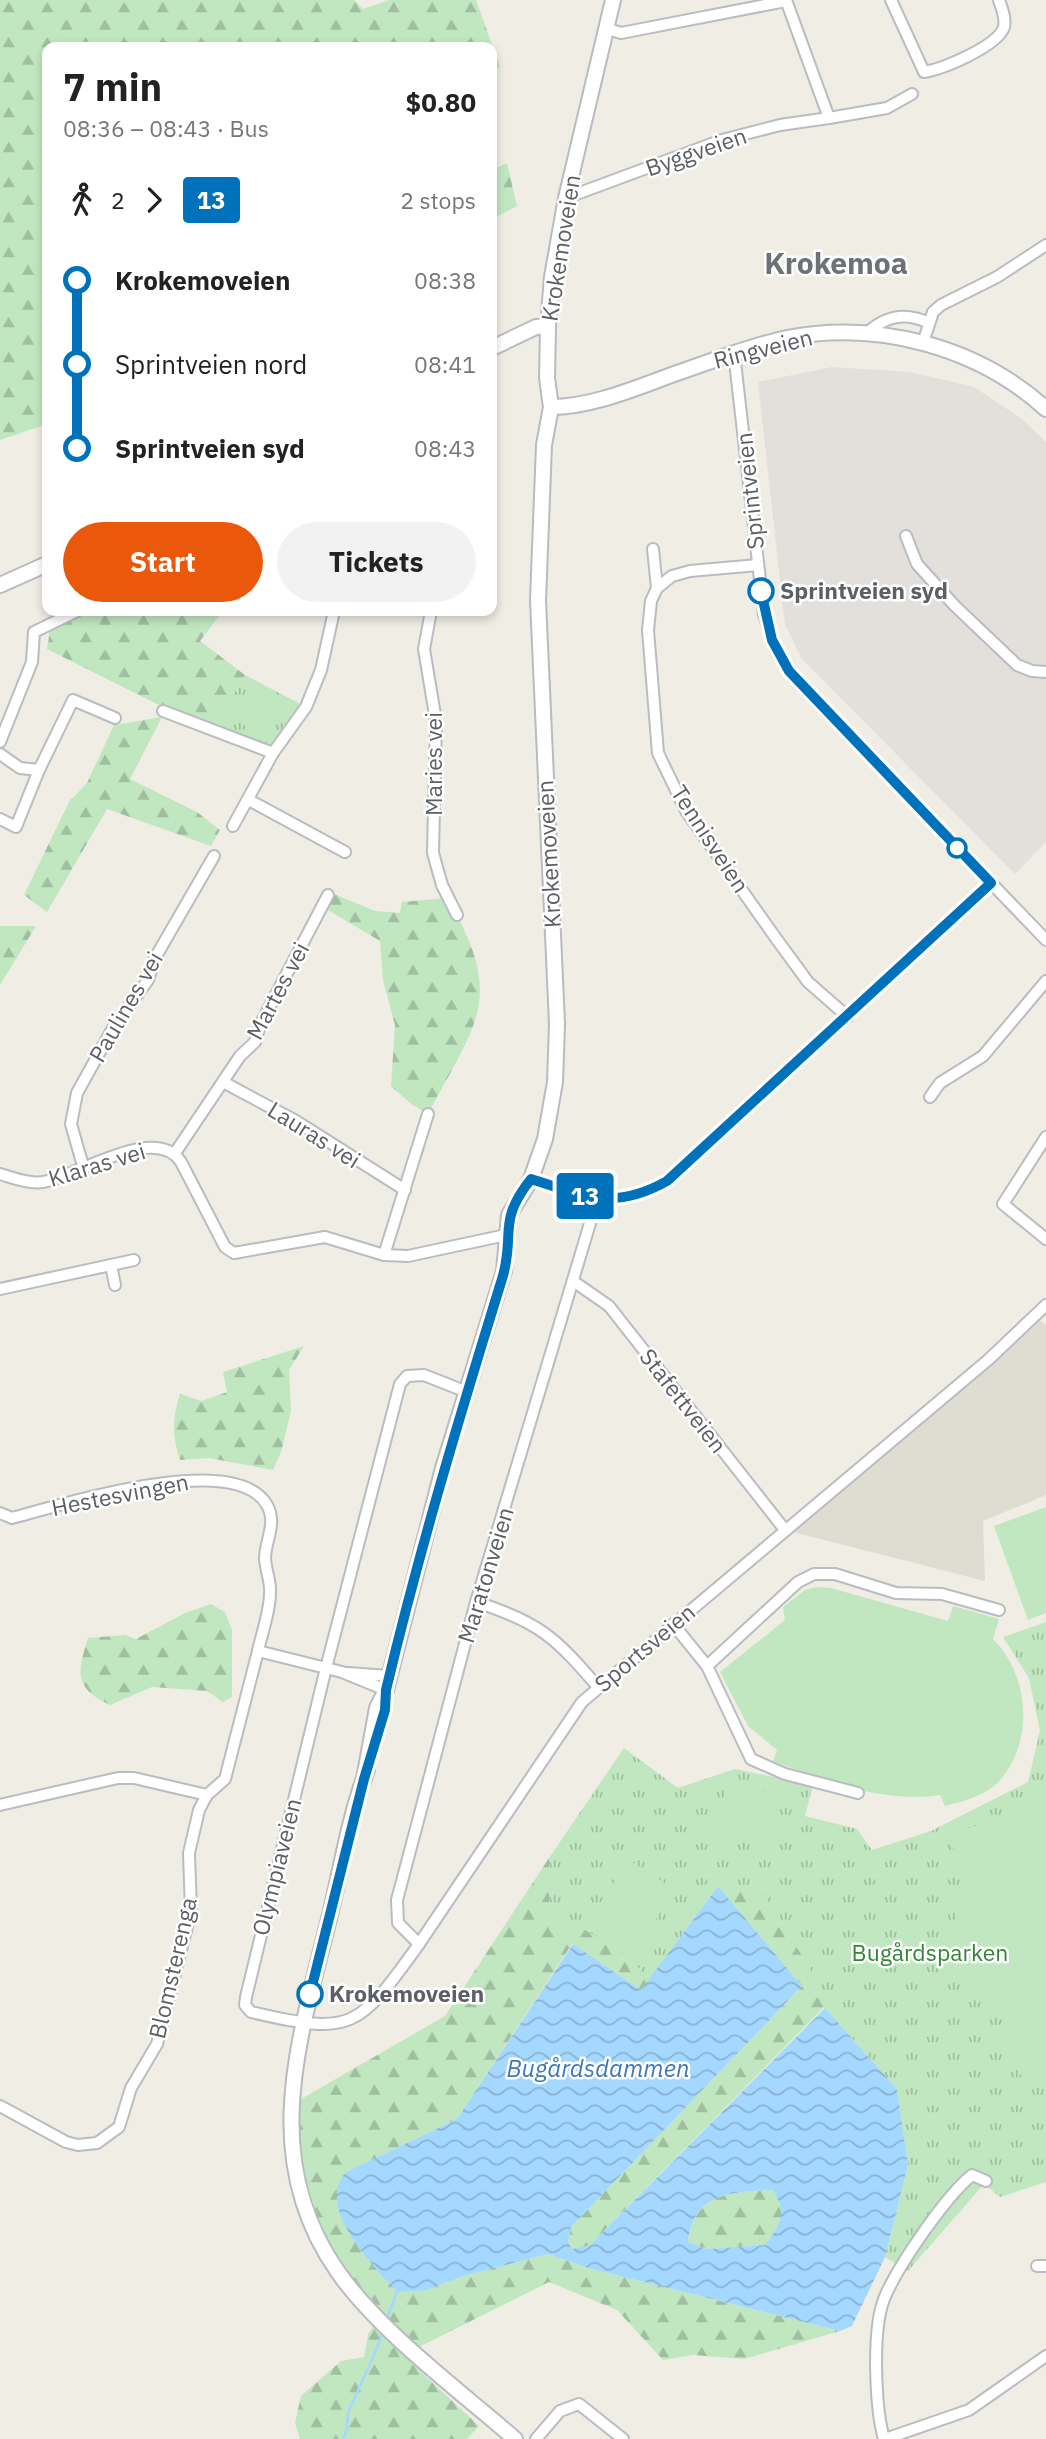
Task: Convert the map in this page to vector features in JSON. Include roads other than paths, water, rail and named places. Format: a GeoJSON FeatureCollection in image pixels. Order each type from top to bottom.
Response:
{"type":"FeatureCollection","features":[{"type":"Feature","properties":{"kind":"main road","name":"Krokemoveien"},"geometry":{"type":"LineString","coordinates":[[515,2439],[366,2306],[338,2273],[319,2240],[299,2188],[290,2137],[292,2078],[364,1779],[385,1710],[387,1683],[426,1530],[504,1271],[506,1235],[514,1201],[531,1179],[545,1139],[556,1065],[538,600],[544,445],[551,407],[547,379],[548,326],[552,277],[566,198],[613,0]]}},
{"type":"Feature","properties":{"kind":"main road"},"geometry":{"type":"LineString","coordinates":[[497,346],[536,327],[548,326]]}},
{"type":"Feature","properties":{"kind":"main road","name":"Ringveien"},"geometry":{"type":"LineString","coordinates":[[551,407],[599,398],[734,353],[789,338],[869,332],[923,344],[972,361],[998,374],[1046,410]]}},
{"type":"Feature","properties":{"kind":"main road"},"geometry":{"type":"LineString","coordinates":[[0,585],[42,566]]}},
{"type":"Feature","properties":{"kind":"street"},"geometry":{"type":"LineString","coordinates":[[608,29],[621,33],[786,0],[829,118]]}},
{"type":"Feature","properties":{"kind":"street"},"geometry":{"type":"LineString","coordinates":[[891,0],[924,72],[944,68],[998,37],[1004,20],[999,0]]}},
{"type":"Feature","properties":{"kind":"street","name":"Byggveien"},"geometry":{"type":"LineString","coordinates":[[566,198],[722,140],[780,125],[887,108],[912,94]]}},
{"type":"Feature","properties":{"kind":"street"},"geometry":{"type":"LineString","coordinates":[[923,344],[933,312],[941,305],[997,277],[1046,245]]}},
{"type":"Feature","properties":{"kind":"street"},"geometry":{"type":"LineString","coordinates":[[869,332],[885,320],[903,315],[929,323]]}},
{"type":"Feature","properties":{"kind":"street","name":"Sprintveien"},"geometry":{"type":"LineString","coordinates":[[734,353],[767,627],[783,663],[1046,940]]}},
{"type":"Feature","properties":{"kind":"street"},"geometry":{"type":"LineString","coordinates":[[906,536],[917,564],[955,606],[1017,665],[1032,671],[1046,672]]}},
{"type":"Feature","properties":{"kind":"street","name":"Tennisveien"},"geometry":{"type":"LineString","coordinates":[[653,549],[657,588],[651,601],[648,630],[658,753],[686,811],[775,937],[808,982],[848,1017]]}},
{"type":"Feature","properties":{"kind":"street"},"geometry":{"type":"LineString","coordinates":[[657,588],[672,576],[690,571],[758,565]]}},
{"type":"Feature","properties":{"kind":"street"},"geometry":{"type":"LineString","coordinates":[[0,742],[32,662],[34,632],[67,616]]}},
{"type":"Feature","properties":{"kind":"street"},"geometry":{"type":"LineString","coordinates":[[233,826],[273,753],[296,724],[316,686],[333,616]]}},
{"type":"Feature","properties":{"kind":"street","name":"Maries vei"},"geometry":{"type":"LineString","coordinates":[[430,616],[424,649],[436,721],[433,853],[442,885],[457,915]]}},
{"type":"Feature","properties":{"kind":"street"},"geometry":{"type":"LineString","coordinates":[[0,820],[16,827],[38,770],[73,700],[115,718]]}},
{"type":"Feature","properties":{"kind":"street"},"geometry":{"type":"LineString","coordinates":[[163,711],[273,753]]}},
{"type":"Feature","properties":{"kind":"street"},"geometry":{"type":"LineString","coordinates":[[0,754],[20,768],[38,770]]}},
{"type":"Feature","properties":{"kind":"street"},"geometry":{"type":"LineString","coordinates":[[248,800],[345,852]]}},
{"type":"Feature","properties":{"kind":"street","name":"Paulines vei"},"geometry":{"type":"LineString","coordinates":[[83,1166],[71,1124],[77,1093],[132,998],[148,980],[155,958],[214,856]]}},
{"type":"Feature","properties":{"kind":"street"},"geometry":{"type":"LineString","coordinates":[[531,1179],[597,1200],[619,1200],[645,1194],[667,1181],[991,883]]}},
{"type":"Feature","properties":{"kind":"street","name":"Martes vei"},"geometry":{"type":"LineString","coordinates":[[175,1153],[240,1056],[255,1042],[260,1025],[328,895]]}},
{"type":"Feature","properties":{"kind":"street"},"geometry":{"type":"LineString","coordinates":[[930,1097],[940,1083],[983,1056],[1046,981]]}},
{"type":"Feature","properties":{"kind":"street","name":"Lauras vei"},"geometry":{"type":"LineString","coordinates":[[223,1082],[296,1121],[405,1190]]}},
{"type":"Feature","properties":{"kind":"street"},"geometry":{"type":"LineString","coordinates":[[384,1255],[428,1114]]}},
{"type":"Feature","properties":{"kind":"street"},"geometry":{"type":"LineString","coordinates":[[1046,1137],[1003,1203],[1046,1239]]}},
{"type":"Feature","properties":{"kind":"street","name":"Klaras vei"},"geometry":{"type":"LineString","coordinates":[[0,1174],[38,1182],[147,1148],[166,1148],[175,1153],[229,1251],[240,1254],[325,1237],[384,1255],[408,1256],[506,1235]]}},
{"type":"Feature","properties":{"kind":"street","name":"Maratonveien"},"geometry":{"type":"LineString","coordinates":[[419,1944],[402,1930],[395,1908],[476,1602],[597,1200]]}},
{"type":"Feature","properties":{"kind":"street"},"geometry":{"type":"LineString","coordinates":[[0,1289],[134,1259]]}},
{"type":"Feature","properties":{"kind":"street"},"geometry":{"type":"LineString","coordinates":[[111,1265],[115,1285]]}},
{"type":"Feature","properties":{"kind":"street","name":"Stafettveien"},"geometry":{"type":"LineString","coordinates":[[573,1281],[608,1306],[785,1530]]}},
{"type":"Feature","properties":{"kind":"street","name":"Sportsveien"},"geometry":{"type":"LineString","coordinates":[[303,2024],[332,2026],[352,2020],[396,1977],[570,1717],[598,1686],[988,1360],[1046,1305]]}},
{"type":"Feature","properties":{"kind":"street","name":"Olympiaveien"},"geometry":{"type":"LineString","coordinates":[[303,2024],[251,2012],[245,2005],[326,1668],[400,1384],[407,1376],[417,1374],[467,1392]]}},
{"type":"Feature","properties":{"kind":"street","name":"Hestesvingen"},"geometry":{"type":"LineString","coordinates":[[0,1513],[12,1518],[112,1493],[192,1478],[219,1481],[253,1491],[265,1502],[271,1519],[265,1553],[270,1597],[258,1651]]}},
{"type":"Feature","properties":{"kind":"street"},"geometry":{"type":"LineString","coordinates":[[707,1666],[798,1582],[814,1574],[835,1574],[896,1593],[942,1594],[999,1611]]}},
{"type":"Feature","properties":{"kind":"street"},"geometry":{"type":"LineString","coordinates":[[476,1602],[519,1616],[550,1635],[598,1686]]}},
{"type":"Feature","properties":{"kind":"street"},"geometry":{"type":"LineString","coordinates":[[673,1624],[707,1666],[751,1759],[785,1774],[858,1793]]}},
{"type":"Feature","properties":{"kind":"street"},"geometry":{"type":"LineString","coordinates":[[258,1651],[387,1683]]}},
{"type":"Feature","properties":{"kind":"street","name":"Blomsterenga"},"geometry":{"type":"LineString","coordinates":[[0,2106],[66,2142],[78,2145],[97,2143],[119,2127],[131,2088],[157,2044],[191,1911],[189,1853],[199,1810],[207,1795],[225,1779],[258,1651]]}},
{"type":"Feature","properties":{"kind":"street"},"geometry":{"type":"LineString","coordinates":[[0,1805],[118,1778],[161,1784],[207,1795]]}},
{"type":"Feature","properties":{"kind":"street"},"geometry":{"type":"LineString","coordinates":[[986,2181],[972,2175],[939,2209],[884,2300],[879,2319],[878,2384],[884,2439],[969,2410],[1046,2356]]}},
{"type":"Feature","properties":{"kind":"street"},"geometry":{"type":"LineString","coordinates":[[536,2439],[560,2411],[573,2404],[587,2409],[623,2439]]}},
{"type":"Feature","properties":{"kind":"water","name":"Bugårdsdammen"},"geometry":{"type":"Polygon","coordinates":[[[718,1886],[802,1986],[571,2227],[568,2242],[572,2249],[590,2245],[825,2008],[897,2089],[908,2165],[885,2257],[852,2326],[840,2331],[588,2268],[548,2254],[460,2277],[427,2290],[397,2292],[350,2235],[337,2202],[338,2186],[346,2172],[457,2119],[573,1944],[641,1990],[718,1886]],[[773,2190],[729,2194],[717,2198],[706,2204],[698,2213],[688,2242],[708,2249],[765,2245],[780,2219],[773,2190]]]}},
{"type":"Feature","properties":{"kind":"waterway"},"geometry":{"type":"LineString","coordinates":[[387,2319],[397,2292]]}},
{"type":"Feature","properties":{"kind":"waterway"},"geometry":{"type":"LineString","coordinates":[[343,2439],[349,2412],[383,2332]]}},
{"type":"Feature","properties":{"kind":"place","name":"Sprintveien syd"},"geometry":{"type":"Point","coordinates":[761,591]}},
{"type":"Feature","properties":{"kind":"place","name":"Krokemoveien"},"geometry":{"type":"Point","coordinates":[310,1994]}},
{"type":"Feature","properties":{"kind":"district","name":"Krokemoa"},"geometry":{"type":"Point","coordinates":[836,264]}},
{"type":"Feature","properties":{"kind":"park label","name":"Bugårdsparken"},"geometry":{"type":"Point","coordinates":[930,1953]}}]}
